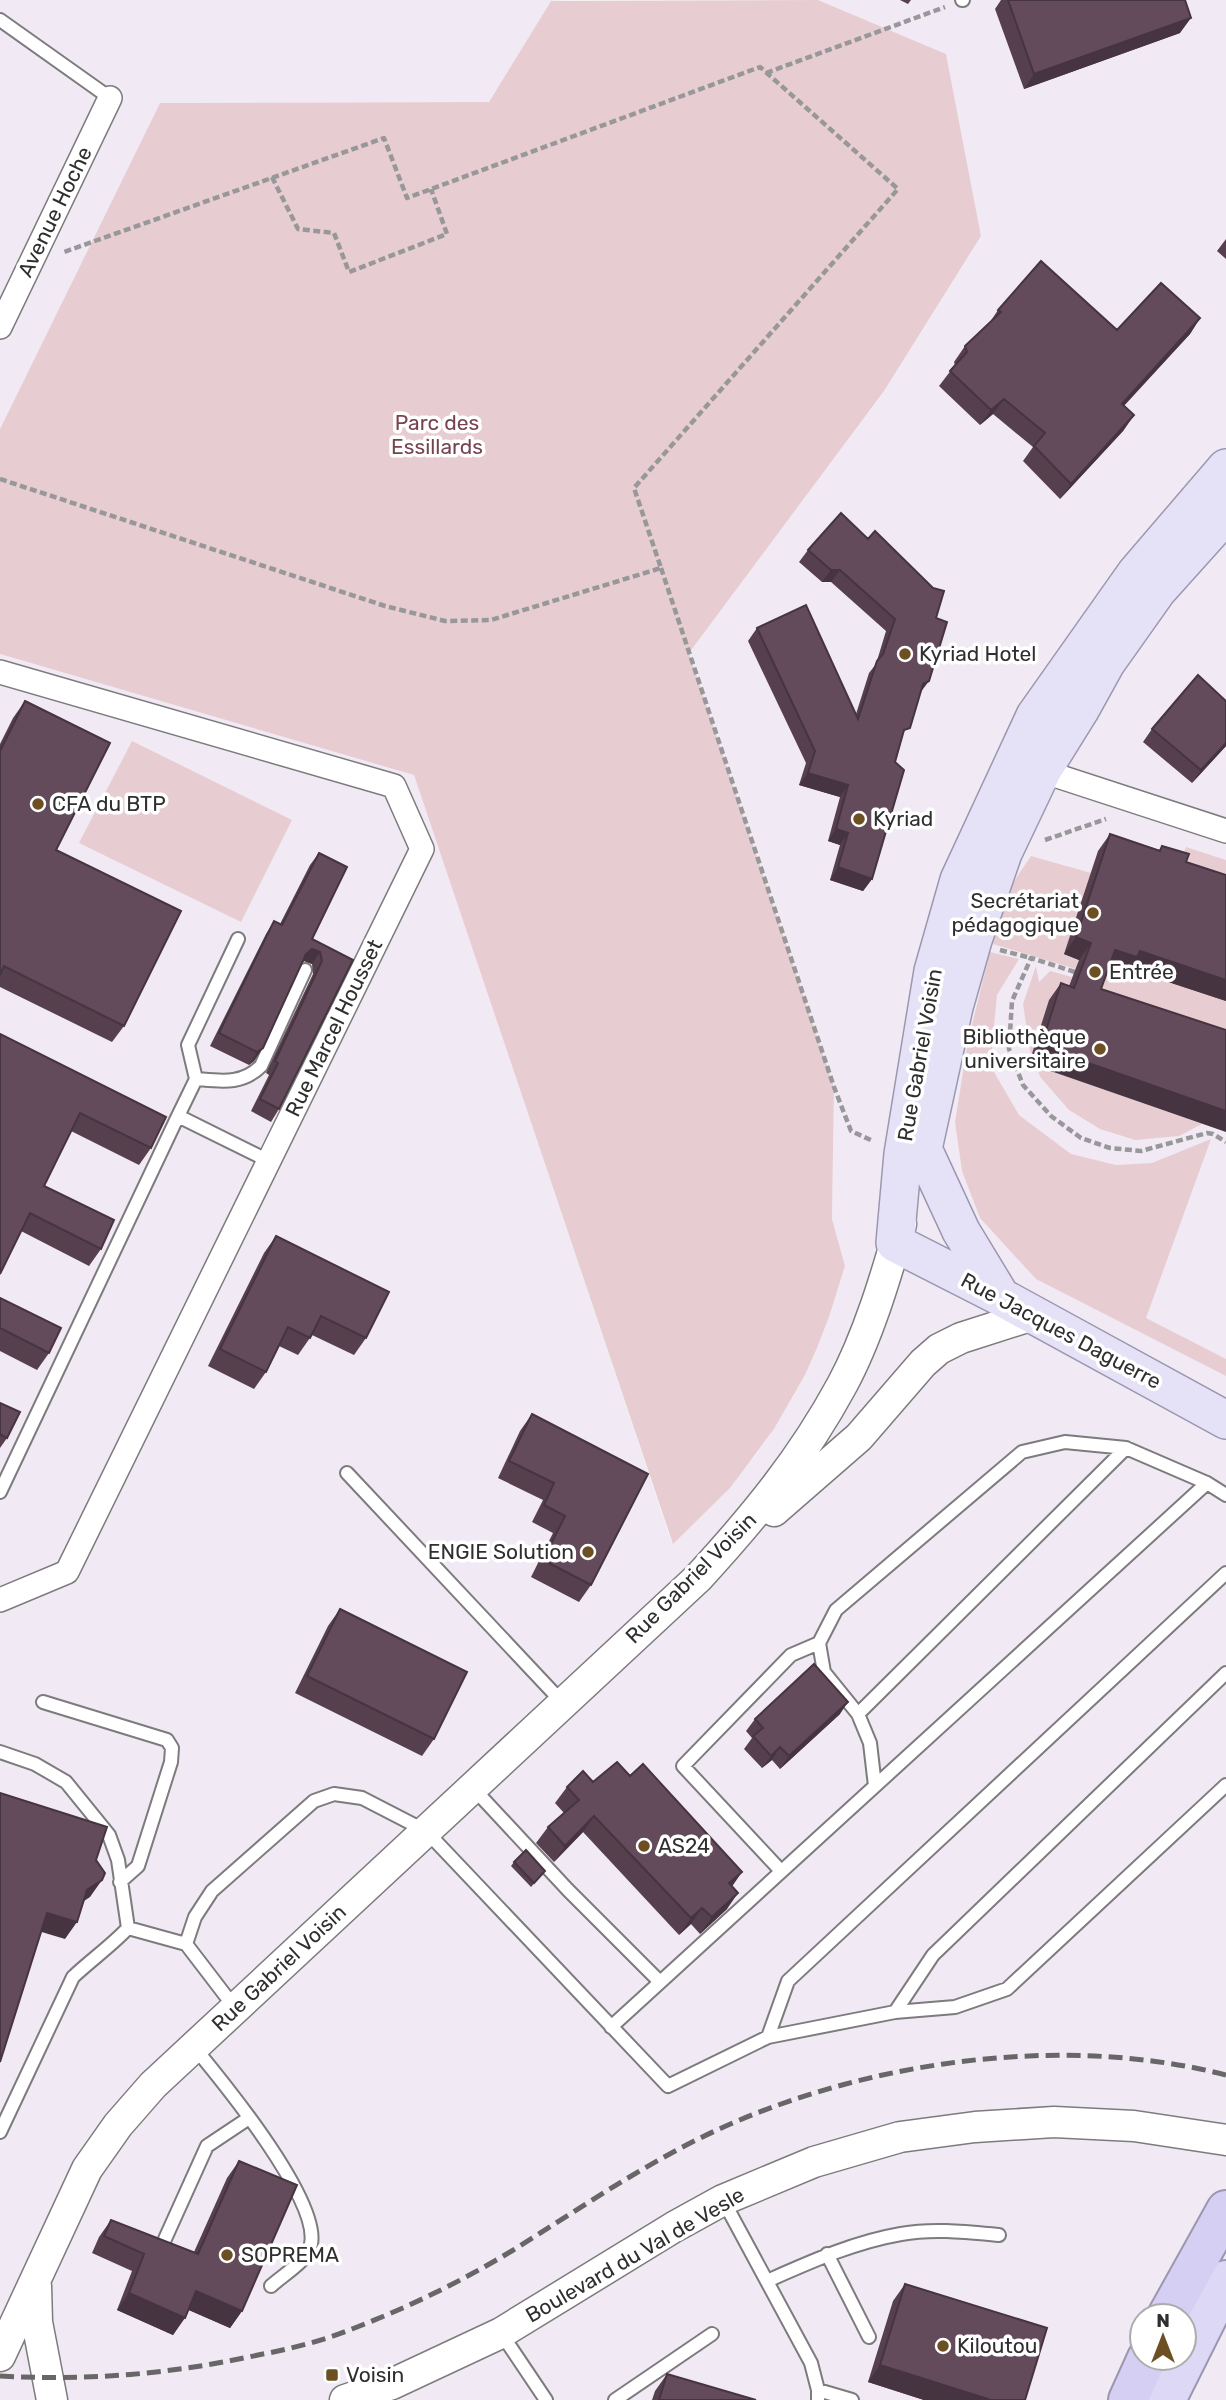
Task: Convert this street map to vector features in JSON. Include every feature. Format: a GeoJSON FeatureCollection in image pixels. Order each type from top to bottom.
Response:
{"type":"FeatureCollection","features":[{"type":"Feature","properties":{"kind":"highway"},"geometry":{"type":"LineString","coordinates":[[1175,2302],[1226,2210]]}},
{"type":"Feature","properties":{"kind":"highway"},"geometry":{"type":"LineString","coordinates":[[1166,2400],[1226,2280]]}},
{"type":"Feature","properties":{"kind":"highway"},"geometry":{"type":"LineString","coordinates":[[1128,2400],[1141,2372]]}},
{"type":"Feature","properties":{"kind":"main road"},"geometry":{"type":"LineString","coordinates":[[1001,1297],[961,1231],[923,1149],[954,1007],[1029,762],[1080,710],[1146,582],[1226,468]]}},
{"type":"Feature","properties":{"kind":"main road"},"geometry":{"type":"LineString","coordinates":[[1146,582],[1226,513]]}},
{"type":"Feature","properties":{"kind":"main road","name":"Rue Gabriel Voisin"},"geometry":{"type":"LineString","coordinates":[[895,1243],[903,1154],[933,971],[948,911],[959,880],[1029,762]]}},
{"type":"Feature","properties":{"kind":"main road","name":"Rue Jacques Daguerre"},"geometry":{"type":"LineString","coordinates":[[895,1243],[1001,1297],[1226,1420]]}},
{"type":"Feature","properties":{"kind":"street","name":"Avenue Hoche"},"geometry":{"type":"LineString","coordinates":[[0,327],[110,98]]}},
{"type":"Feature","properties":{"kind":"street","name":"Rue Marcel Housset"},"geometry":{"type":"LineString","coordinates":[[0,673],[394,786],[422,849],[67,1572],[0,1600]]}},
{"type":"Feature","properties":{"kind":"street"},"geometry":{"type":"LineString","coordinates":[[1029,762],[1226,831]]}},
{"type":"Feature","properties":{"kind":"street"},"geometry":{"type":"LineString","coordinates":[[895,1243],[923,1149]]}},
{"type":"Feature","properties":{"kind":"street","name":"Rue Gabriel Voisin"},"geometry":{"type":"LineString","coordinates":[[0,2356],[71,2201],[102,2147],[153,2085],[698,1578],[776,1489],[843,1383],[868,1324],[895,1243]]}},
{"type":"Feature","properties":{"kind":"street"},"geometry":{"type":"LineString","coordinates":[[698,1578],[859,1437],[923,1363],[940,1349],[961,1338],[1033,1315]]}},
{"type":"Feature","properties":{"kind":"street","name":"Boulevard du Val de Vesle"},"geometry":{"type":"LineString","coordinates":[[345,2400],[391,2384],[501,2333],[723,2200],[814,2162],[888,2141],[975,2127],[1054,2122],[1134,2126],[1226,2140]]}},
{"type":"Feature","properties":{"kind":"street","name":"Rue Gabriel Voisin"},"geometry":{"type":"LineString","coordinates":[[36,2280],[37,2322],[52,2400]]}},
{"type":"Feature","properties":{"kind":"lane"},"geometry":{"type":"LineString","coordinates":[[0,20],[110,98]]}},
{"type":"Feature","properties":{"kind":"lane"},"geometry":{"type":"LineString","coordinates":[[0,1492],[196,1079],[188,1045],[238,939]]}},
{"type":"Feature","properties":{"kind":"lane"},"geometry":{"type":"LineString","coordinates":[[196,1079],[233,1082],[252,1076],[261,1066],[305,970]]}},
{"type":"Feature","properties":{"kind":"lane"},"geometry":{"type":"LineString","coordinates":[[178,1116],[269,1161]]}},
{"type":"Feature","properties":{"kind":"lane"},"geometry":{"type":"LineString","coordinates":[[875,1786],[870,1743],[858,1714],[824,1672],[819,1643],[836,1610],[1022,1452],[1065,1442],[1126,1448],[1207,1483],[1226,1495]]}},
{"type":"Feature","properties":{"kind":"lane"},"geometry":{"type":"LineString","coordinates":[[858,1714],[1126,1448]]}},
{"type":"Feature","properties":{"kind":"lane"},"geometry":{"type":"LineString","coordinates":[[347,1473],[563,1703]]}},
{"type":"Feature","properties":{"kind":"lane"},"geometry":{"type":"LineString","coordinates":[[611,2027],[1207,1483]]}},
{"type":"Feature","properties":{"kind":"lane"},"geometry":{"type":"LineString","coordinates":[[768,2037],[788,1981],[1226,1573]]}},
{"type":"Feature","properties":{"kind":"lane"},"geometry":{"type":"LineString","coordinates":[[781,1871],[683,1766],[791,1656],[819,1643]]}},
{"type":"Feature","properties":{"kind":"lane"},"geometry":{"type":"LineString","coordinates":[[895,2012],[933,1955],[1226,1672]]}},
{"type":"Feature","properties":{"kind":"lane"},"geometry":{"type":"LineString","coordinates":[[43,1702],[167,1740],[172,1748],[171,1762],[138,1866],[120,1882]]}},
{"type":"Feature","properties":{"kind":"lane"},"geometry":{"type":"LineString","coordinates":[[0,1752],[35,1764],[66,1782],[109,1835],[118,1860],[128,1928]]}},
{"type":"Feature","properties":{"kind":"lane"},"geometry":{"type":"LineString","coordinates":[[186,1944],[195,1917],[212,1891],[314,1801],[334,1794],[362,1797],[426,1831],[668,2086],[768,2037],[895,2012],[955,2007],[1007,1989],[1226,1785]]}},
{"type":"Feature","properties":{"kind":"lane"},"geometry":{"type":"LineString","coordinates":[[472,1788],[660,1982]]}},
{"type":"Feature","properties":{"kind":"lane"},"geometry":{"type":"LineString","coordinates":[[128,1928],[186,1944],[236,2008]]}},
{"type":"Feature","properties":{"kind":"lane"},"geometry":{"type":"LineString","coordinates":[[0,2132],[72,1977],[107,1950],[128,1928]]}},
{"type":"Feature","properties":{"kind":"lane"},"geometry":{"type":"LineString","coordinates":[[194,2047],[228,2088],[280,2163],[311,2220],[312,2242],[307,2254],[271,2286]]}},
{"type":"Feature","properties":{"kind":"lane"},"geometry":{"type":"LineString","coordinates":[[165,2239],[207,2146],[249,2118]]}},
{"type":"Feature","properties":{"kind":"lane"},"geometry":{"type":"LineString","coordinates":[[723,2200],[811,2362],[818,2395],[852,2400]]}},
{"type":"Feature","properties":{"kind":"lane"},"geometry":{"type":"LineString","coordinates":[[767,2281],[827,2254],[901,2233],[948,2230],[999,2235]]}},
{"type":"Feature","properties":{"kind":"lane"},"geometry":{"type":"LineString","coordinates":[[827,2254],[869,2337]]}},
{"type":"Feature","properties":{"kind":"lane"},"geometry":{"type":"LineString","coordinates":[[501,2333],[546,2400]]}},
{"type":"Feature","properties":{"kind":"lane"},"geometry":{"type":"LineString","coordinates":[[615,2400],[712,2334]]}},
{"type":"Feature","properties":{"kind":"path"},"geometry":{"type":"LineString","coordinates":[[766,73],[962,0]]}},
{"type":"Feature","properties":{"kind":"path"},"geometry":{"type":"LineString","coordinates":[[30,264],[384,138],[407,198],[760,67],[898,188],[634,488],[851,1131]]}},
{"type":"Feature","properties":{"kind":"path"},"geometry":{"type":"LineString","coordinates":[[272,177],[298,229],[334,233],[349,272],[447,234],[431,188]]}},
{"type":"Feature","properties":{"kind":"path"},"geometry":{"type":"LineString","coordinates":[[0,479],[386,606],[445,621],[491,620],[661,568]]}},
{"type":"Feature","properties":{"kind":"path"},"geometry":{"type":"LineString","coordinates":[[1034,844],[1114,816]]}},
{"type":"Feature","properties":{"kind":"path"},"geometry":{"type":"LineString","coordinates":[[1074,972],[1031,958],[1012,1001],[1009,1049],[1023,1085],[1051,1116],[1081,1138],[1111,1149],[1141,1151],[1207,1133],[1226,1143]]}},
{"type":"Feature","properties":{"kind":"shaded area"},"geometry":{"type":"Polygon","coordinates":[[[0,0],[568,0],[551,1],[489,102],[160,103],[0,429],[0,0]]]}},
{"type":"Feature","properties":{"kind":"shaded area"},"geometry":{"type":"Polygon","coordinates":[[[818,0],[1226,0],[1226,2400],[0,2400],[0,654],[414,774],[672,1543],[755,1456],[774,1429],[817,1348],[845,1266],[832,1219],[834,1087],[689,653],[884,391],[981,236],[946,54],[818,0]]]}},
{"type":"Feature","properties":{"kind":"green space","name":"Parc des Essillards"},"geometry":{"type":"Polygon","coordinates":[[[818,0],[946,54],[981,236],[884,391],[689,653],[834,1087],[832,1219],[845,1266],[817,1348],[774,1429],[730,1488],[673,1544],[414,775],[0,654],[0,429],[160,103],[489,102],[551,1],[818,0]]]}},
{"type":"Feature","properties":{"kind":"green space"},"geometry":{"type":"Polygon","coordinates":[[[132,741],[292,820],[241,922],[79,843],[132,741]]]}},
{"type":"Feature","properties":{"kind":"green space"},"geometry":{"type":"Polygon","coordinates":[[[1186,847],[1226,860],[1226,896],[1174,879],[1186,847]]]}},
{"type":"Feature","properties":{"kind":"green space"},"geometry":{"type":"Polygon","coordinates":[[[1031,856],[1091,873],[1064,954],[1079,960],[1076,969],[993,944],[1010,887],[1031,856]]]}},
{"type":"Feature","properties":{"kind":"green space"},"geometry":{"type":"Polygon","coordinates":[[[990,952],[1019,959],[997,995],[992,1047],[994,1072],[1019,1115],[1071,1154],[1116,1165],[1152,1163],[1211,1139],[1146,1318],[1226,1359],[1226,1376],[1036,1279],[980,1218],[962,1171],[955,1122],[968,1041],[990,952]]]}},
{"type":"Feature","properties":{"kind":"green space"},"geometry":{"type":"Polygon","coordinates":[[[1036,966],[1039,982],[1050,971],[1072,977],[1043,1068],[1202,1124],[1179,1136],[1135,1140],[1100,1129],[1069,1110],[1041,1078],[1031,1057],[1023,1004],[1036,966]]]}},
{"type":"Feature","properties":{"kind":"green space"},"geometry":{"type":"Polygon","coordinates":[[[1104,967],[1128,968],[1226,1001],[1226,1051],[1089,1006],[1104,967]]]}},
{"type":"Feature","properties":{"kind":"building"},"geometry":{"type":"Polygon","coordinates":[[[1008,0],[1185,0],[1191,18],[1034,74],[1008,0]]]}},
{"type":"Feature","properties":{"kind":"building"},"geometry":{"type":"Polygon","coordinates":[[[1041,261],[1117,330],[1161,283],[1200,318],[1122,404],[1134,415],[1071,484],[1034,446],[1045,433],[1004,399],[991,410],[950,371],[967,352],[965,346],[1001,312],[998,310],[1041,261]]]}},
{"type":"Feature","properties":{"kind":"building"},"geometry":{"type":"Polygon","coordinates":[[[841,513],[868,539],[875,531],[933,588],[944,591],[936,618],[947,622],[929,681],[923,684],[910,728],[904,730],[895,762],[904,770],[872,879],[838,867],[848,833],[836,829],[848,785],[808,773],[815,751],[757,628],[806,605],[858,719],[877,661],[883,654],[895,619],[840,570],[831,570],[808,550],[841,513]]]}},
{"type":"Feature","properties":{"kind":"building"},"geometry":{"type":"Polygon","coordinates":[[[1198,675],[1226,701],[1226,743],[1201,770],[1152,729],[1198,675]]]}},
{"type":"Feature","properties":{"kind":"building"},"geometry":{"type":"Polygon","coordinates":[[[25,701],[110,743],[56,850],[181,911],[124,1026],[4,966],[0,975],[0,751],[25,701]]]}},
{"type":"Feature","properties":{"kind":"building"},"geometry":{"type":"Polygon","coordinates":[[[1110,834],[1160,851],[1162,846],[1189,854],[1186,862],[1226,875],[1226,980],[1140,951],[1137,957],[1115,950],[1101,989],[1226,1030],[1226,1111],[1054,1051],[1057,1045],[1043,1040],[1061,983],[1074,988],[1091,943],[1076,937],[1110,834]]]}},
{"type":"Feature","properties":{"kind":"building"},"geometry":{"type":"Polygon","coordinates":[[[319,853],[347,867],[312,939],[353,960],[279,1109],[260,1099],[322,961],[320,952],[312,949],[306,954],[263,1048],[257,1052],[219,1033],[274,921],[282,925],[319,853]]]}},
{"type":"Feature","properties":{"kind":"building"},"geometry":{"type":"Polygon","coordinates":[[[0,1034],[166,1117],[151,1148],[80,1113],[44,1186],[114,1220],[101,1249],[30,1213],[0,1274],[0,1034]]]}},
{"type":"Feature","properties":{"kind":"building"},"geometry":{"type":"Polygon","coordinates":[[[276,1236],[389,1292],[366,1338],[321,1316],[310,1338],[288,1327],[266,1372],[220,1349],[276,1236]]]}},
{"type":"Feature","properties":{"kind":"building"},"geometry":{"type":"Polygon","coordinates":[[[0,1298],[61,1328],[49,1353],[0,1328],[0,1298]]]}},
{"type":"Feature","properties":{"kind":"building"},"geometry":{"type":"Polygon","coordinates":[[[0,1403],[20,1412],[7,1438],[0,1434],[0,1403]]]}},
{"type":"Feature","properties":{"kind":"building"},"geometry":{"type":"Polygon","coordinates":[[[532,1414],[648,1474],[591,1585],[543,1560],[565,1516],[544,1505],[554,1483],[509,1461],[532,1414]]]}},
{"type":"Feature","properties":{"kind":"building"},"geometry":{"type":"Polygon","coordinates":[[[340,1609],[467,1672],[434,1739],[307,1676],[340,1609]]]}},
{"type":"Feature","properties":{"kind":"building"},"geometry":{"type":"Polygon","coordinates":[[[814,1664],[848,1702],[789,1756],[780,1747],[771,1756],[753,1736],[763,1728],[755,1719],[814,1664]]]}},
{"type":"Feature","properties":{"kind":"building","name":"AS24"},"geometry":{"type":"Polygon","coordinates":[[[617,1762],[630,1776],[643,1764],[742,1872],[729,1883],[738,1893],[712,1917],[702,1908],[691,1918],[594,1816],[565,1846],[548,1827],[579,1800],[567,1787],[583,1771],[593,1782],[617,1762]]]}},
{"type":"Feature","properties":{"kind":"building"},"geometry":{"type":"Polygon","coordinates":[[[0,1793],[107,1827],[96,1860],[105,1873],[102,1880],[87,1890],[77,1922],[47,1913],[0,2062],[0,1793]]]}},
{"type":"Feature","properties":{"kind":"building"},"geometry":{"type":"Polygon","coordinates":[[[526,1850],[545,1871],[534,1883],[514,1862],[526,1850]]]}},
{"type":"Feature","properties":{"kind":"building","name":"SOPREMA"},"geometry":{"type":"Polygon","coordinates":[[[239,2161],[297,2185],[242,2311],[196,2291],[185,2318],[129,2293],[144,2254],[104,2236],[111,2220],[198,2254],[239,2161]]]}},
{"type":"Feature","properties":{"kind":"building"},"geometry":{"type":"Polygon","coordinates":[[[905,2284],[1047,2328],[1025,2400],[991,2400],[880,2365],[905,2284]]]}},
{"type":"Feature","properties":{"kind":"building"},"geometry":{"type":"Polygon","coordinates":[[[667,2374],[756,2400],[659,2400],[667,2374]]]}},
{"type":"Feature","properties":{"kind":"railway"},"geometry":{"type":"LineString","coordinates":[[0,2376],[65,2378],[130,2375],[226,2362],[329,2337],[393,2312],[472,2274],[677,2150],[738,2121],[804,2096],[874,2077],[945,2064],[1017,2057],[1088,2056],[1159,2062],[1226,2075]]}},
{"type":"Feature","properties":{"kind":"place","name":"Kyriad Hotel"},"geometry":{"type":"Point","coordinates":[905,654]}},
{"type":"Feature","properties":{"kind":"place","name":"CFA du BTP"},"geometry":{"type":"Point","coordinates":[38,804]}},
{"type":"Feature","properties":{"kind":"place","name":"Kyriad"},"geometry":{"type":"Point","coordinates":[859,819]}},
{"type":"Feature","properties":{"kind":"place","name":"Secrétariat pédagogique"},"geometry":{"type":"Point","coordinates":[1093,913]}},
{"type":"Feature","properties":{"kind":"place","name":"Entrée"},"geometry":{"type":"Point","coordinates":[1095,972]}},
{"type":"Feature","properties":{"kind":"place","name":"Bibliothèque universitaire"},"geometry":{"type":"Point","coordinates":[1100,1049]}},
{"type":"Feature","properties":{"kind":"place","name":"ENGIE Solution"},"geometry":{"type":"Point","coordinates":[588,1552]}},
{"type":"Feature","properties":{"kind":"place","name":"AS24"},"geometry":{"type":"Point","coordinates":[644,1846]}},
{"type":"Feature","properties":{"kind":"place","name":"SOPREMA"},"geometry":{"type":"Point","coordinates":[227,2255]}},
{"type":"Feature","properties":{"kind":"place","name":"Kiloutou"},"geometry":{"type":"Point","coordinates":[943,2346]}},
{"type":"Feature","properties":{"kind":"place","name":"Voisin"},"geometry":{"type":"Point","coordinates":[332,2375]}}]}
